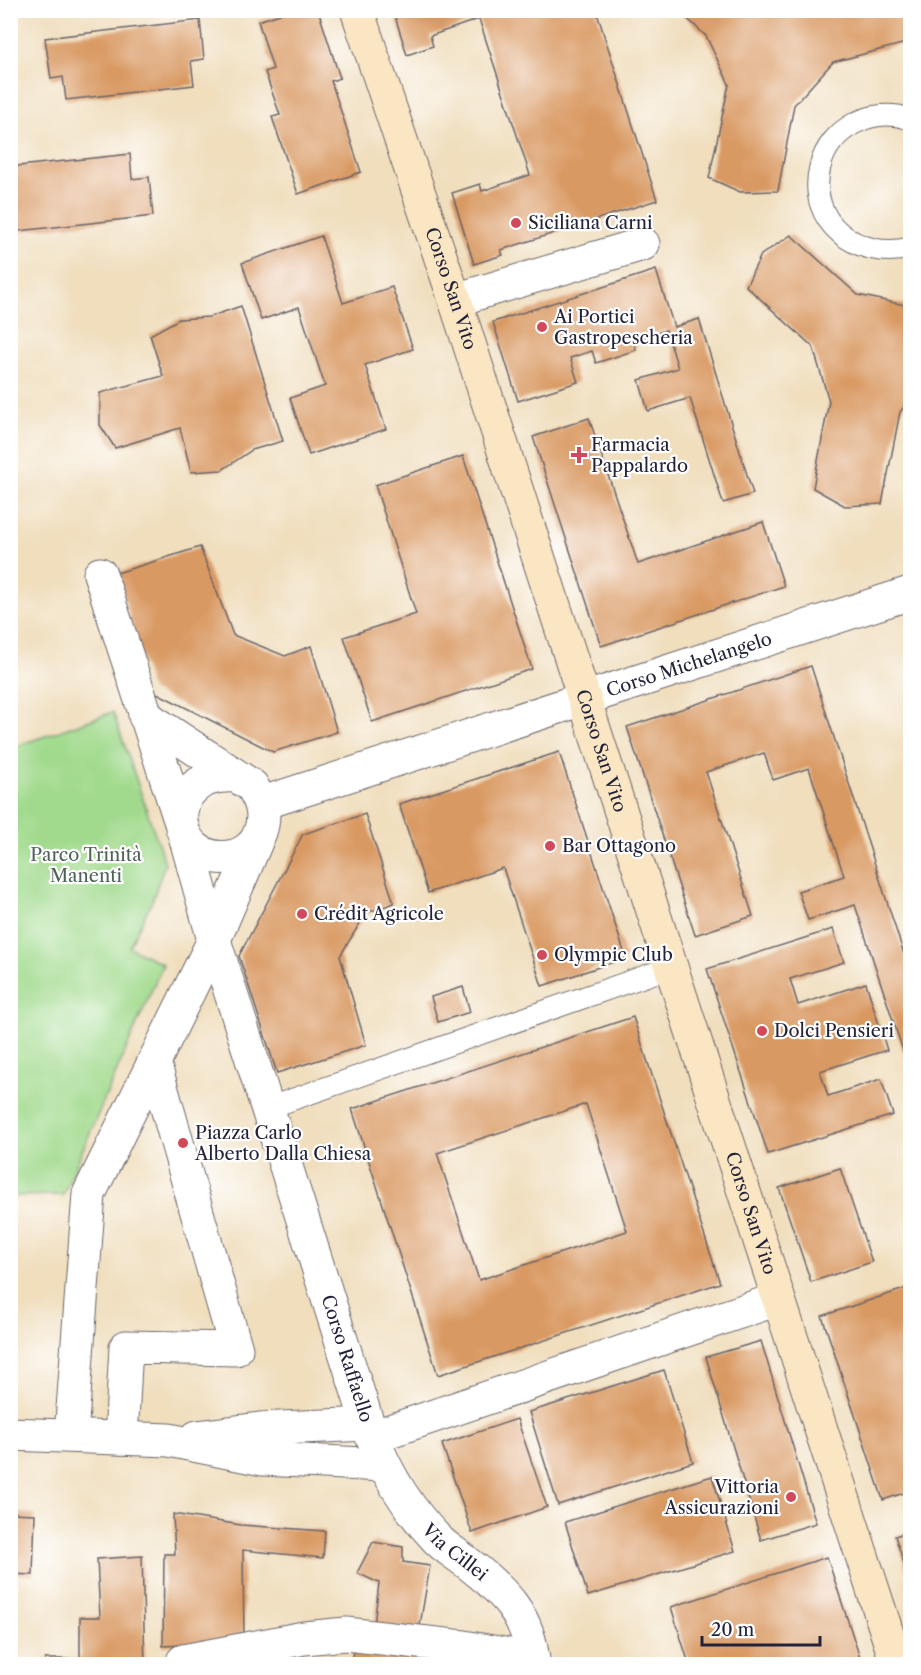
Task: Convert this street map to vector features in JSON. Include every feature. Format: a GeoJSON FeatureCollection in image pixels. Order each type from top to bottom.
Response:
{"type":"FeatureCollection","features":[{"type":"Feature","properties":{"kind":"main road","name":"Corso San Vito"},"geometry":{"type":"LineString","coordinates":[[357,10],[455,300],[897,1665]]}},
{"type":"Feature","properties":{"kind":"street"},"geometry":{"type":"LineString","coordinates":[[455,300],[643,244]]}},
{"type":"Feature","properties":{"kind":"street"},"geometry":{"type":"LineString","coordinates":[[71,1436],[89,1194],[214,940],[264,824],[263,803],[252,786],[145,716],[100,574]]}},
{"type":"Feature","properties":{"kind":"street","name":"Corso Michelangelo"},"geometry":{"type":"LineString","coordinates":[[263,803],[583,697],[910,593]]}},
{"type":"Feature","properties":{"kind":"street","name":"Corso Raffaello"},"geometry":{"type":"LineString","coordinates":[[145,716],[183,829],[214,940],[375,1442],[778,1299]]}},
{"type":"Feature","properties":{"kind":"street"},"geometry":{"type":"LineString","coordinates":[[235,776],[215,775],[196,783],[184,799],[183,829],[201,853],[220,859],[240,855],[256,842]]}},
{"type":"Feature","properties":{"kind":"street"},"geometry":{"type":"LineString","coordinates":[[77,1345],[236,1349],[154,1062]]}},
{"type":"Feature","properties":{"kind":"street"},"geometry":{"type":"LineString","coordinates":[[121,1438],[126,1347]]}},
{"type":"Feature","properties":{"kind":"street"},"geometry":{"type":"LineString","coordinates":[[169,1440],[260,1429],[375,1442]]}},
{"type":"Feature","properties":{"kind":"street"},"geometry":{"type":"LineString","coordinates":[[10,1434],[169,1440],[263,1459],[375,1442]]}},
{"type":"Feature","properties":{"kind":"street","name":"Via Cillei"},"geometry":{"type":"LineString","coordinates":[[375,1442],[389,1476],[437,1539],[495,1584],[518,1611],[532,1642],[533,1662]]}},
{"type":"Feature","properties":{"kind":"street"},"geometry":{"type":"LineString","coordinates":[[183,1661],[304,1638],[346,1634],[464,1647],[533,1662]]}},
{"type":"Feature","properties":{"kind":"lane"},"geometry":{"type":"LineString","coordinates":[[910,118],[897,114],[872,115],[848,126],[830,144],[820,168],[819,193],[827,218],[844,237],[866,250],[892,253],[910,248]]}},
{"type":"Feature","properties":{"kind":"lane"},"geometry":{"type":"LineString","coordinates":[[268,1108],[671,967]]}},
{"type":"Feature","properties":{"kind":"green space","name":"Parco Trinità Manenti"},"geometry":{"type":"Polygon","coordinates":[[[113,712],[165,863],[152,901],[129,947],[163,964],[63,1195],[11,1196],[11,748],[113,712]]]}},
{"type":"Feature","properties":{"kind":"building"},"geometry":{"type":"Polygon","coordinates":[[[279,10],[318,10],[340,78],[331,81],[361,172],[298,194],[272,117],[280,115],[265,72],[273,69],[258,21],[280,14],[279,10]]]}},
{"type":"Feature","properties":{"kind":"building"},"geometry":{"type":"Polygon","coordinates":[[[393,10],[596,10],[657,200],[501,250],[503,255],[474,264],[452,193],[480,184],[482,191],[530,175],[479,19],[430,36],[433,46],[407,55],[393,10]]]}},
{"type":"Feature","properties":{"kind":"building"},"geometry":{"type":"Polygon","coordinates":[[[678,10],[910,10],[910,42],[833,62],[794,105],[778,191],[740,192],[709,178],[729,84],[706,36],[678,10]]]}},
{"type":"Feature","properties":{"kind":"building"},"geometry":{"type":"Polygon","coordinates":[[[200,20],[204,59],[191,61],[194,85],[66,100],[63,77],[51,79],[45,38],[200,20]]]}},
{"type":"Feature","properties":{"kind":"building"},"geometry":{"type":"Polygon","coordinates":[[[130,154],[132,179],[149,177],[153,216],[10,232],[10,167],[130,154]]]}},
{"type":"Feature","properties":{"kind":"building"},"geometry":{"type":"Polygon","coordinates":[[[791,235],[858,295],[910,306],[910,399],[900,412],[882,504],[845,506],[813,488],[829,401],[813,347],[746,286],[761,255],[791,235]]]}},
{"type":"Feature","properties":{"kind":"building"},"geometry":{"type":"Polygon","coordinates":[[[321,236],[343,303],[392,287],[413,349],[365,365],[386,429],[309,455],[290,398],[325,386],[299,307],[261,320],[242,263],[321,236]]]}},
{"type":"Feature","properties":{"kind":"building"},"geometry":{"type":"Polygon","coordinates":[[[656,270],[674,327],[699,319],[753,494],[723,503],[690,398],[648,411],[639,380],[678,368],[666,330],[634,340],[636,350],[596,363],[592,351],[570,358],[578,382],[518,401],[493,322],[656,270]]]}},
{"type":"Feature","properties":{"kind":"building"},"geometry":{"type":"Polygon","coordinates":[[[241,306],[283,441],[252,450],[222,470],[191,472],[180,428],[115,448],[100,425],[100,393],[163,376],[150,335],[179,319],[209,317],[241,306]]]}},
{"type":"Feature","properties":{"kind":"building"},"geometry":{"type":"Polygon","coordinates":[[[589,418],[638,564],[763,522],[784,586],[601,646],[533,437],[589,418]]]}},
{"type":"Feature","properties":{"kind":"building"},"geometry":{"type":"Polygon","coordinates":[[[463,456],[532,669],[372,722],[344,637],[416,614],[375,485],[463,456]]]}},
{"type":"Feature","properties":{"kind":"building"},"geometry":{"type":"Polygon","coordinates":[[[200,547],[233,635],[285,656],[311,646],[337,732],[273,752],[151,690],[117,573],[200,547]]]}},
{"type":"Feature","properties":{"kind":"building"},"geometry":{"type":"Polygon","coordinates":[[[811,666],[910,973],[910,1072],[855,905],[808,920],[798,891],[844,876],[809,768],[773,780],[764,753],[706,772],[753,916],[695,935],[627,727],[811,666]]]}},
{"type":"Feature","properties":{"kind":"building"},"geometry":{"type":"Polygon","coordinates":[[[559,752],[626,958],[542,986],[503,868],[428,893],[399,804],[559,752]]]}},
{"type":"Feature","properties":{"kind":"building"},"geometry":{"type":"Polygon","coordinates":[[[365,814],[394,903],[366,913],[340,956],[366,1045],[277,1073],[239,956],[303,834],[365,814]]]}},
{"type":"Feature","properties":{"kind":"building"},"geometry":{"type":"Polygon","coordinates":[[[833,929],[844,962],[790,979],[798,1005],[866,983],[887,1050],[820,1071],[828,1096],[881,1079],[893,1115],[768,1154],[707,969],[833,929]]]}},
{"type":"Feature","properties":{"kind":"building"},"geometry":{"type":"Polygon","coordinates":[[[463,987],[470,1012],[438,1022],[431,997],[463,987]]]}},
{"type":"Feature","properties":{"kind":"building"},"geometry":{"type":"Polygon","coordinates":[[[633,1017],[720,1283],[438,1375],[352,1109],[633,1017]],[[586,1104],[437,1153],[479,1280],[627,1231],[586,1104]]]}},
{"type":"Feature","properties":{"kind":"building"},"geometry":{"type":"Polygon","coordinates":[[[840,1168],[872,1262],[811,1282],[779,1188],[840,1168]]]}},
{"type":"Feature","properties":{"kind":"building"},"geometry":{"type":"Polygon","coordinates":[[[910,1287],[910,1324],[905,1325],[910,1343],[910,1491],[883,1500],[822,1316],[910,1287]]]}},
{"type":"Feature","properties":{"kind":"building"},"geometry":{"type":"Polygon","coordinates":[[[761,1341],[816,1523],[761,1540],[706,1357],[761,1341]]]}},
{"type":"Feature","properties":{"kind":"building"},"geometry":{"type":"Polygon","coordinates":[[[664,1370],[693,1462],[558,1505],[529,1412],[664,1370]]]}},
{"type":"Feature","properties":{"kind":"building"},"geometry":{"type":"Polygon","coordinates":[[[517,1419],[547,1507],[472,1533],[442,1444],[517,1419]]]}},
{"type":"Feature","properties":{"kind":"building"},"geometry":{"type":"Polygon","coordinates":[[[712,1476],[735,1551],[588,1596],[565,1522],[712,1476]]]}},
{"type":"Feature","properties":{"kind":"building"},"geometry":{"type":"Polygon","coordinates":[[[10,1513],[35,1514],[33,1575],[10,1574],[10,1513]]]}},
{"type":"Feature","properties":{"kind":"building"},"geometry":{"type":"Polygon","coordinates":[[[173,1514],[241,1525],[325,1531],[323,1558],[243,1550],[244,1642],[163,1646],[164,1554],[175,1554],[173,1514]]]}},
{"type":"Feature","properties":{"kind":"building"},"geometry":{"type":"Polygon","coordinates":[[[910,1531],[910,1582],[895,1536],[910,1531]]]}},
{"type":"Feature","properties":{"kind":"building"},"geometry":{"type":"Polygon","coordinates":[[[373,1542],[403,1547],[403,1562],[430,1566],[419,1631],[374,1625],[379,1583],[357,1573],[373,1542]]]}},
{"type":"Feature","properties":{"kind":"building"},"geometry":{"type":"Polygon","coordinates":[[[142,1556],[145,1664],[45,1664],[45,1659],[80,1659],[80,1617],[100,1617],[97,1559],[142,1556]]]}},
{"type":"Feature","properties":{"kind":"building"},"geometry":{"type":"Polygon","coordinates":[[[827,1557],[862,1664],[689,1664],[671,1607],[827,1557]]]}},
{"type":"Feature","properties":{"kind":"building"},"geometry":{"type":"Polygon","coordinates":[[[354,1644],[421,1654],[420,1664],[351,1664],[354,1644]]]}},
{"type":"Feature","properties":{"kind":"place","name":"Siciliana Carni"},"geometry":{"type":"Point","coordinates":[516,223]}},
{"type":"Feature","properties":{"kind":"place","name":"Ai Portici Gastropescheria"},"geometry":{"type":"Point","coordinates":[542,327]}},
{"type":"Feature","properties":{"kind":"place","name":"Farmacia Pappalardo"},"geometry":{"type":"Point","coordinates":[579,455]}},
{"type":"Feature","properties":{"kind":"place","name":"Bar Ottagono"},"geometry":{"type":"Point","coordinates":[550,846]}},
{"type":"Feature","properties":{"kind":"place","name":"Crédit Agricole"},"geometry":{"type":"Point","coordinates":[302,914]}},
{"type":"Feature","properties":{"kind":"place","name":"Olympic Club"},"geometry":{"type":"Point","coordinates":[542,955]}},
{"type":"Feature","properties":{"kind":"place","name":"Dolci Pensieri"},"geometry":{"type":"Point","coordinates":[762,1031]}},
{"type":"Feature","properties":{"kind":"place","name":"Piazza Carlo Alberto Dalla Chiesa"},"geometry":{"type":"Point","coordinates":[183,1143]}},
{"type":"Feature","properties":{"kind":"place","name":"Vittoria Assicurazioni"},"geometry":{"type":"Point","coordinates":[791,1497]}}]}
